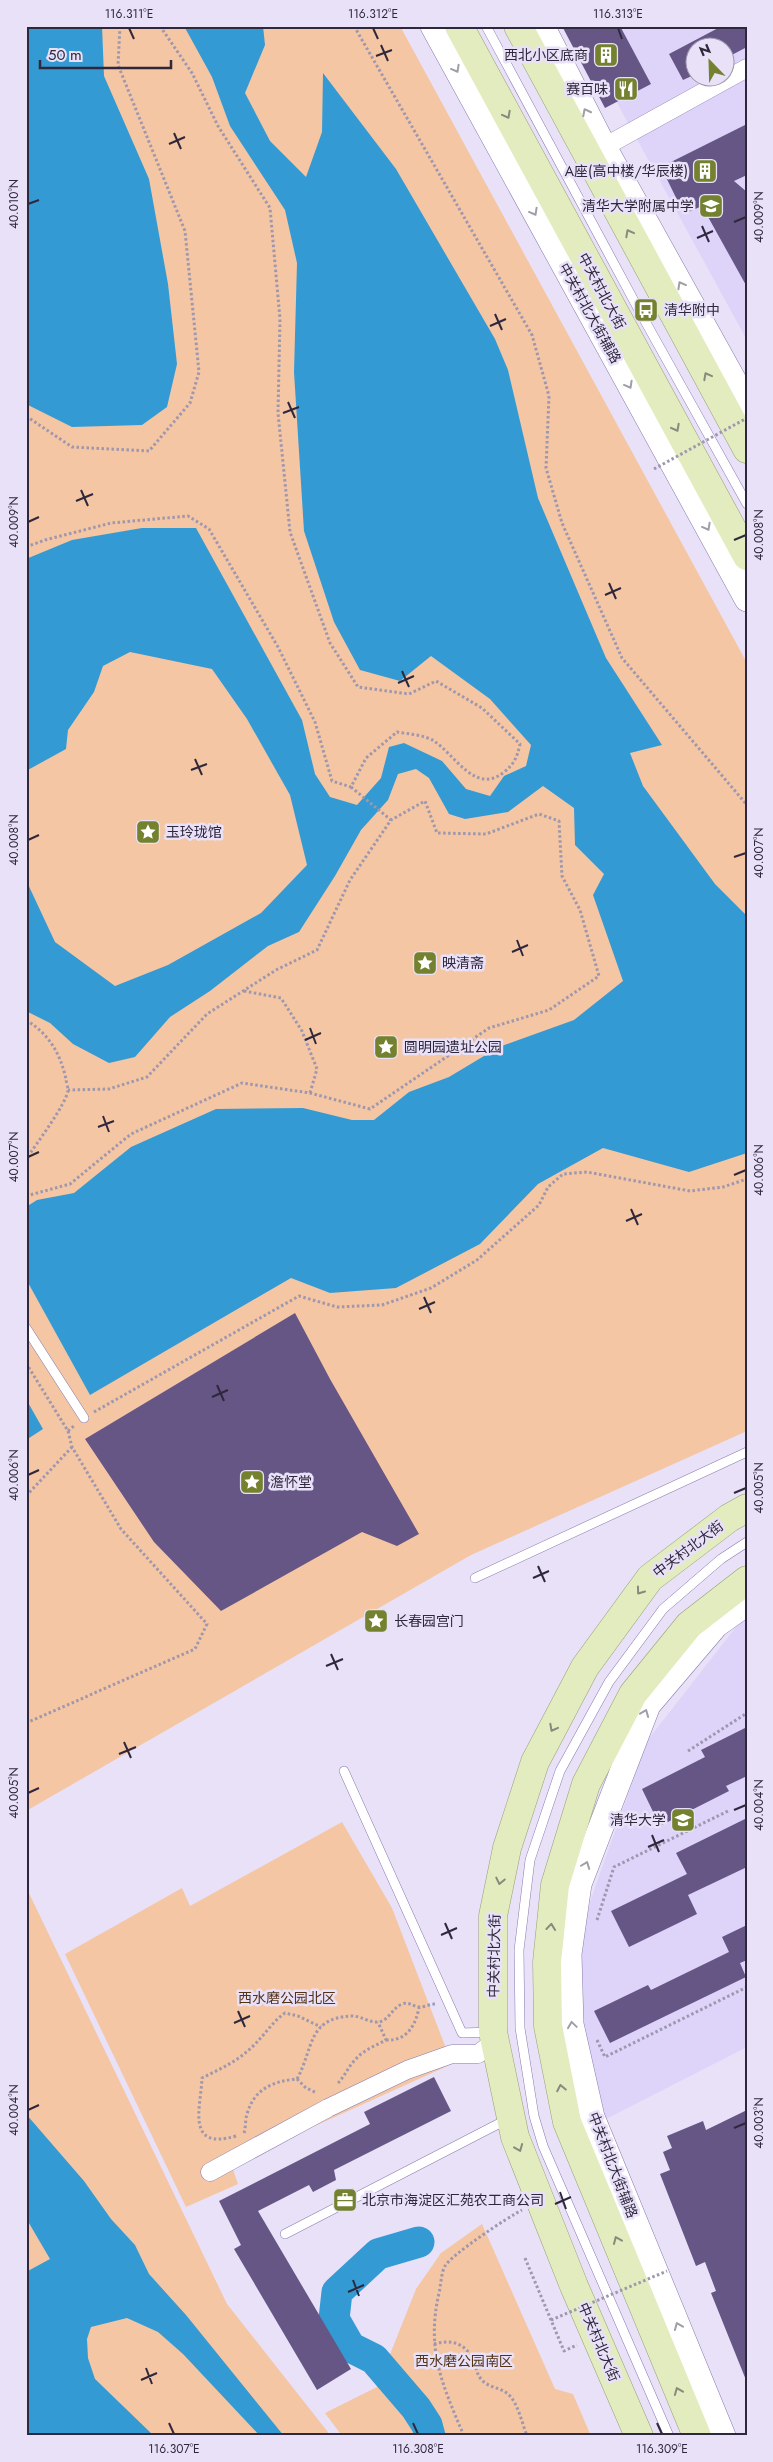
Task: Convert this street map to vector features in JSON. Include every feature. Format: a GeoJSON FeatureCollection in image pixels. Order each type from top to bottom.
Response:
{"type":"FeatureCollection","features":[{"type":"Feature","properties":{"kind":"main road","name":"中关村北大街"},"geometry":{"type":"LineString","coordinates":[[459,26],[747,556]]}},
{"type":"Feature","properties":{"kind":"main road"},"geometry":{"type":"LineString","coordinates":[[518,26],[599,157],[747,449]]}},
{"type":"Feature","properties":{"kind":"main road","name":"中关村北大街"},"geometry":{"type":"LineString","coordinates":[[639,2436],[574,2286],[515,2137],[494,2037],[493,1916],[507,1848],[535,1762],[585,1668],[650,1578],[729,1518],[747,1508]]}},
{"type":"Feature","properties":{"kind":"main road"},"geometry":{"type":"LineString","coordinates":[[697,2436],[567,2122],[548,2026],[547,1962],[555,1884],[586,1784],[633,1694],[689,1625],[747,1580]]}},
{"type":"Feature","properties":{"kind":"street","name":"中关村北大街辅路"},"geometry":{"type":"LineString","coordinates":[[432,26],[747,599]]}},
{"type":"Feature","properties":{"kind":"street"},"geometry":{"type":"LineString","coordinates":[[542,26],[599,157],[747,404]]}},
{"type":"Feature","properties":{"kind":"street"},"geometry":{"type":"LineString","coordinates":[[599,157],[747,68]]}},
{"type":"Feature","properties":{"kind":"street","name":"中关村北大街辅路"},"geometry":{"type":"LineString","coordinates":[[723,2436],[592,2117],[571,2024],[568,1954],[578,1884],[648,1706],[716,1625],[747,1603]]}},
{"type":"Feature","properties":{"kind":"street"},"geometry":{"type":"LineString","coordinates":[[210,2172],[319,2113],[406,2070],[452,2054],[478,2054],[494,2037]]}},
{"type":"Feature","properties":{"kind":"lane","name":"中关村北大街"},"geometry":{"type":"LineString","coordinates":[[486,26],[635,303],[747,504]]}},
{"type":"Feature","properties":{"kind":"lane"},"geometry":{"type":"LineString","coordinates":[[26,1328],[84,1418]]}},
{"type":"Feature","properties":{"kind":"lane"},"geometry":{"type":"LineString","coordinates":[[475,1578],[747,1452]]}},
{"type":"Feature","properties":{"kind":"lane","name":"中关村北大街"},"geometry":{"type":"LineString","coordinates":[[670,2436],[543,2146],[534,2116],[520,2028],[519,1950],[530,1860],[539,1833],[560,1771],[609,1682],[664,1609],[720,1559],[747,1542]]}},
{"type":"Feature","properties":{"kind":"lane"},"geometry":{"type":"LineString","coordinates":[[344,1772],[462,2034],[494,2037]]}},
{"type":"Feature","properties":{"kind":"lane"},"geometry":{"type":"LineString","coordinates":[[285,2234],[502,2122],[507,2099]]}},
{"type":"Feature","properties":{"kind":"path"},"geometry":{"type":"LineString","coordinates":[[26,416],[72,447],[149,450],[190,403],[199,372],[186,231],[118,65],[120,26]]}},
{"type":"Feature","properties":{"kind":"path"},"geometry":{"type":"LineString","coordinates":[[160,26],[192,73],[218,126],[270,208],[280,319],[278,413],[290,532],[330,643],[358,687],[409,694],[436,681],[482,708],[520,744],[517,759],[509,768],[495,778],[480,780],[467,772],[433,740],[397,732],[366,758],[351,787]]}},
{"type":"Feature","properties":{"kind":"path"},"geometry":{"type":"LineString","coordinates":[[354,26],[532,335],[549,396],[546,468],[562,523],[622,658],[747,805]]}},
{"type":"Feature","properties":{"kind":"path"},"geometry":{"type":"LineString","coordinates":[[654,469],[747,418]]}},
{"type":"Feature","properties":{"kind":"path"},"geometry":{"type":"LineString","coordinates":[[26,548],[45,540],[111,523],[188,516],[208,529],[278,647],[310,713],[332,781],[351,787],[391,820]]}},
{"type":"Feature","properties":{"kind":"path"},"geometry":{"type":"LineString","coordinates":[[26,1196],[70,1184],[131,1134],[242,1083],[310,1093],[370,1109],[489,1028],[549,1010],[599,976],[580,910],[562,876],[559,821],[539,814],[486,834],[437,833],[425,801],[391,820],[350,880],[317,950],[276,970],[207,1014],[147,1077],[109,1089],[68,1090]]}},
{"type":"Feature","properties":{"kind":"path"},"geometry":{"type":"LineString","coordinates":[[243,991],[281,998],[302,1031],[317,1069],[310,1093]]}},
{"type":"Feature","properties":{"kind":"path"},"geometry":{"type":"LineString","coordinates":[[26,1020],[36,1026],[54,1044],[64,1070],[68,1090],[53,1120],[26,1159]]}},
{"type":"Feature","properties":{"kind":"path"},"geometry":{"type":"LineString","coordinates":[[68,1432],[84,1418],[299,1296],[337,1307],[382,1305],[431,1288],[477,1260],[539,1205],[548,1187],[563,1174],[587,1172],[690,1190],[723,1187],[747,1179]]}},
{"type":"Feature","properties":{"kind":"path"},"geometry":{"type":"LineString","coordinates":[[26,1363],[68,1432],[72,1447],[121,1529],[207,1624],[195,1649],[26,1723]]}},
{"type":"Feature","properties":{"kind":"path"},"geometry":{"type":"LineString","coordinates":[[26,1496],[72,1447]]}},
{"type":"Feature","properties":{"kind":"path"},"geometry":{"type":"LineString","coordinates":[[688,1751],[747,1713]]}},
{"type":"Feature","properties":{"kind":"path"},"geometry":{"type":"LineString","coordinates":[[596,1924],[614,1867],[728,1811]]}},
{"type":"Feature","properties":{"kind":"path"},"geometry":{"type":"LineString","coordinates":[[594,2032],[605,2057],[747,1987]]}},
{"type":"Feature","properties":{"kind":"path"},"geometry":{"type":"LineString","coordinates":[[297,2079],[303,2068],[312,2036],[334,2018],[355,2016],[378,2022],[385,2020],[400,2004],[408,2003],[419,2008],[448,2002]]}},
{"type":"Feature","properties":{"kind":"path"},"geometry":{"type":"LineString","coordinates":[[335,2086],[345,2076],[353,2061],[364,2051],[386,2040],[397,2041],[409,2032],[416,2022],[419,2008]]}},
{"type":"Feature","properties":{"kind":"path"},"geometry":{"type":"LineString","coordinates":[[297,2079],[274,2083],[261,2089],[251,2101],[246,2116],[244,2134],[219,2141],[207,2136],[199,2127],[197,2111],[202,2095],[202,2078],[233,2063],[252,2048],[278,2018],[285,2013],[298,2016],[321,2027]]}},
{"type":"Feature","properties":{"kind":"path"},"geometry":{"type":"LineString","coordinates":[[378,2022],[386,2040]]}},
{"type":"Feature","properties":{"kind":"path"},"geometry":{"type":"LineString","coordinates":[[297,2079],[314,2094],[324,2093]]}},
{"type":"Feature","properties":{"kind":"path"},"geometry":{"type":"LineString","coordinates":[[464,2436],[440,2381],[434,2344],[435,2312],[445,2266],[490,2229],[517,2213],[541,2202]]}},
{"type":"Feature","properties":{"kind":"path"},"geometry":{"type":"LineString","coordinates":[[525,2258],[564,2351]]}},
{"type":"Feature","properties":{"kind":"path"},"geometry":{"type":"LineString","coordinates":[[551,2320],[667,2272]]}},
{"type":"Feature","properties":{"kind":"path"},"geometry":{"type":"LineString","coordinates":[[434,2344],[446,2341],[461,2344],[470,2354],[482,2380],[492,2388],[507,2393],[527,2436]]}},
{"type":"Feature","properties":{"kind":"shaded area"},"geometry":{"type":"Polygon","coordinates":[[[575,26],[747,26],[747,340],[575,26]]]}},
{"type":"Feature","properties":{"kind":"shaded area","name":"清华大学"},"geometry":{"type":"Polygon","coordinates":[[[747,1613],[747,2047],[606,2119],[579,2036],[577,1956],[591,1899],[647,1741],[747,1613]]]}},
{"type":"Feature","properties":{"kind":"green space","name":"圆明园遗址公园"},"geometry":{"type":"Polygon","coordinates":[[[26,26],[400,26],[747,663],[747,1431],[471,1555],[26,1811],[26,26]]]}},
{"type":"Feature","properties":{"kind":"green space","name":"西水磨公园北区"},"geometry":{"type":"Polygon","coordinates":[[[342,1822],[392,1908],[452,2064],[231,2164],[238,2184],[186,2207],[65,1954],[182,1888],[190,1906],[342,1822]]]}},
{"type":"Feature","properties":{"kind":"green space"},"geometry":{"type":"Polygon","coordinates":[[[26,1887],[227,2304],[331,2436],[26,2436],[26,1887]]]}},
{"type":"Feature","properties":{"kind":"green space","name":"西水磨公园南区"},"geometry":{"type":"Polygon","coordinates":[[[482,2224],[555,2389],[573,2394],[591,2436],[342,2436],[325,2413],[377,2387],[416,2289],[441,2253],[482,2224]]]}},
{"type":"Feature","properties":{"kind":"water"},"geometry":{"type":"Polygon","coordinates":[[[26,26],[102,26],[104,76],[149,179],[168,284],[177,364],[167,407],[142,425],[72,427],[26,404],[26,26]]]}},
{"type":"Feature","properties":{"kind":"water"},"geometry":{"type":"Polygon","coordinates":[[[184,26],[263,26],[265,45],[245,93],[270,141],[306,177],[322,132],[323,73],[396,169],[495,339],[508,370],[538,498],[606,658],[662,745],[630,753],[643,786],[715,884],[747,916],[747,1153],[689,1172],[603,1148],[538,1184],[480,1244],[396,1288],[330,1293],[291,1278],[90,1395],[26,1279],[26,1207],[37,1200],[74,1193],[131,1147],[216,1109],[303,1108],[352,1120],[374,1120],[409,1092],[449,1077],[499,1047],[574,1020],[623,981],[593,895],[604,874],[575,845],[574,808],[543,786],[508,812],[465,819],[449,814],[429,778],[416,769],[398,774],[388,800],[361,830],[335,876],[299,932],[268,946],[210,991],[170,1017],[135,1057],[109,1063],[73,1044],[50,1023],[26,1011],[26,880],[55,942],[115,986],[168,965],[261,913],[307,865],[290,795],[247,719],[212,669],[130,652],[103,666],[94,692],[68,730],[66,749],[26,771],[26,559],[72,540],[142,528],[196,528],[302,720],[315,774],[330,797],[357,805],[381,778],[389,747],[404,743],[442,761],[466,789],[490,796],[504,776],[526,766],[531,745],[490,699],[431,656],[400,681],[360,670],[334,622],[304,531],[294,372],[297,263],[285,210],[230,126],[212,77],[184,26]]]}},
{"type":"Feature","properties":{"kind":"water"},"geometry":{"type":"Polygon","coordinates":[[[26,1399],[43,1429],[26,1440],[26,1399]]]}},
{"type":"Feature","properties":{"kind":"water"},"geometry":{"type":"Polygon","coordinates":[[[26,2114],[84,2181],[111,2219],[135,2245],[149,2274],[186,2315],[284,2436],[260,2436],[183,2354],[158,2332],[127,2318],[91,2327],[87,2339],[88,2358],[95,2379],[154,2436],[26,2436],[26,2272],[50,2259],[26,2218],[26,2114]]]}},
{"type":"Feature","properties":{"kind":"water"},"geometry":{"type":"Polygon","coordinates":[[[404,2388],[423,2415],[434,2423],[439,2436],[416,2436],[417,2432],[398,2395],[404,2388]]]}},
{"type":"Feature","properties":{"kind":"building","name":"西北小区底商"},"geometry":{"type":"Polygon","coordinates":[[[562,26],[620,26],[651,84],[605,108],[562,26]]]}},
{"type":"Feature","properties":{"kind":"building"},"geometry":{"type":"Polygon","coordinates":[[[722,26],[747,26],[747,47],[736,53],[736,38],[699,38],[722,26]]]}},
{"type":"Feature","properties":{"kind":"building"},"geometry":{"type":"Polygon","coordinates":[[[686,45],[686,79],[683,80],[669,54],[686,45]]]}},
{"type":"Feature","properties":{"kind":"building","name":"A座(高中楼/华辰楼)"},"geometry":{"type":"Polygon","coordinates":[[[747,124],[747,175],[734,181],[747,192],[747,287],[702,206],[684,214],[661,167],[747,124]]]}},
{"type":"Feature","properties":{"kind":"building"},"geometry":{"type":"Polygon","coordinates":[[[295,1313],[330,1379],[419,1534],[397,1546],[362,1532],[221,1611],[154,1542],[85,1439],[295,1313]]]}},
{"type":"Feature","properties":{"kind":"building"},"geometry":{"type":"Polygon","coordinates":[[[747,1727],[747,1776],[726,1786],[729,1791],[660,1826],[642,1789],[705,1757],[701,1750],[747,1727]]]}},
{"type":"Feature","properties":{"kind":"building"},"geometry":{"type":"Polygon","coordinates":[[[747,1818],[747,1867],[688,1895],[697,1914],[629,1947],[611,1911],[687,1874],[676,1853],[747,1818]]]}},
{"type":"Feature","properties":{"kind":"building"},"geometry":{"type":"Polygon","coordinates":[[[747,1925],[747,1960],[740,1963],[746,1977],[610,2043],[594,2011],[648,1985],[651,1990],[729,1952],[722,1937],[747,1925]]]}},
{"type":"Feature","properties":{"kind":"building"},"geometry":{"type":"Polygon","coordinates":[[[434,2077],[451,2111],[334,2170],[336,2180],[313,2192],[309,2185],[258,2211],[351,2369],[317,2390],[234,2249],[241,2245],[219,2201],[370,2124],[364,2112],[434,2077]]]}},
{"type":"Feature","properties":{"kind":"building"},"geometry":{"type":"Polygon","coordinates":[[[747,2110],[746,2380],[711,2293],[716,2291],[705,2262],[696,2266],[660,2174],[670,2170],[663,2152],[672,2148],[667,2136],[703,2121],[706,2130],[747,2110]]]}},
{"type":"Feature","properties":{"kind":"waterway"},"geometry":{"type":"LineString","coordinates":[[419,2242],[378,2254],[337,2292],[334,2319],[350,2347],[374,2359],[416,2408],[427,2425],[430,2436]]}},
{"type":"Feature","properties":{"kind":"place","name":"西北小区底商"},"geometry":{"type":"Point","coordinates":[606,55]}},
{"type":"Feature","properties":{"kind":"place","name":"赛百味"},"geometry":{"type":"Point","coordinates":[626,89]}},
{"type":"Feature","properties":{"kind":"place","name":"A座(高中楼/华辰楼)"},"geometry":{"type":"Point","coordinates":[705,171]}},
{"type":"Feature","properties":{"kind":"place","name":"清华大学附属中学"},"geometry":{"type":"Point","coordinates":[711,206]}},
{"type":"Feature","properties":{"kind":"place","name":"清华附中"},"geometry":{"type":"Point","coordinates":[646,310]}},
{"type":"Feature","properties":{"kind":"place","name":"玉玲珑馆"},"geometry":{"type":"Point","coordinates":[148,832]}},
{"type":"Feature","properties":{"kind":"place","name":"映清斋"},"geometry":{"type":"Point","coordinates":[425,963]}},
{"type":"Feature","properties":{"kind":"place","name":"圆明园遗址公园"},"geometry":{"type":"Point","coordinates":[386,1047]}},
{"type":"Feature","properties":{"kind":"place","name":"澹怀堂"},"geometry":{"type":"Point","coordinates":[252,1482]}},
{"type":"Feature","properties":{"kind":"place","name":"长春园宫门"},"geometry":{"type":"Point","coordinates":[376,1621]}},
{"type":"Feature","properties":{"kind":"place","name":"清华大学"},"geometry":{"type":"Point","coordinates":[683,1820]}},
{"type":"Feature","properties":{"kind":"place","name":"北京市海淀区汇苑农工商公司"},"geometry":{"type":"Point","coordinates":[345,2200]}}]}
